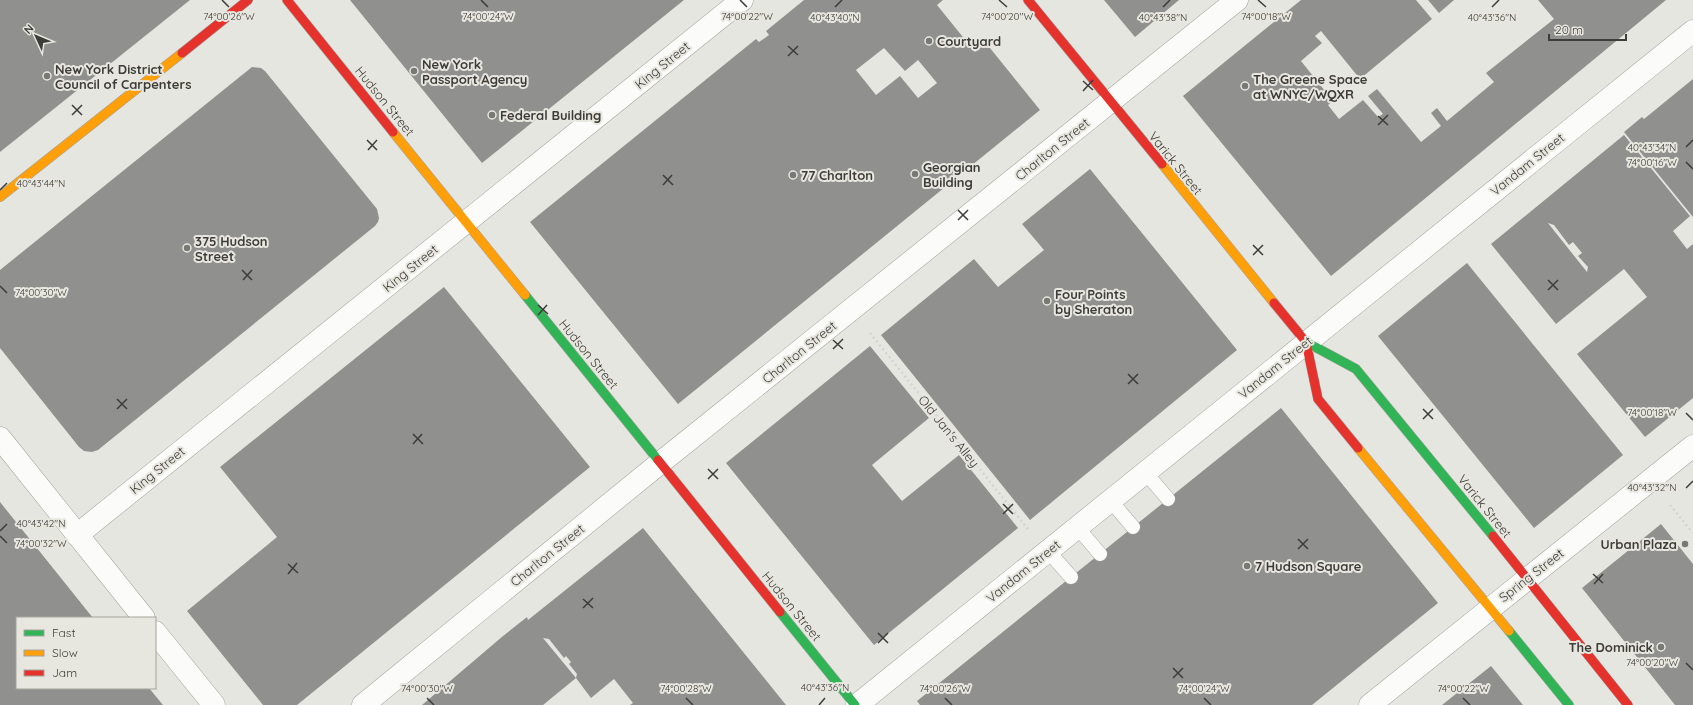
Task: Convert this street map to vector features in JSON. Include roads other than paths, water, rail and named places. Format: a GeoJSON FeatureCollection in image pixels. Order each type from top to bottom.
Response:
{"type":"FeatureCollection","features":[{"type":"Feature","properties":{"kind":"main road"},"geometry":{"type":"LineString","coordinates":[[0,197],[233,10],[248,0]]}},
{"type":"Feature","properties":{"kind":"main road","name":"Hudson Street"},"geometry":{"type":"LineString","coordinates":[[287,0],[856,705]]}},
{"type":"Feature","properties":{"kind":"main road","name":"Varick Street"},"geometry":{"type":"LineString","coordinates":[[1028,0],[1306,342],[1356,370],[1528,579],[1628,705]]}},
{"type":"Feature","properties":{"kind":"main road","name":"Varick Street"},"geometry":{"type":"LineString","coordinates":[[1306,342],[1318,399],[1569,705]]}},
{"type":"Feature","properties":{"kind":"street","name":"King Street"},"geometry":{"type":"LineString","coordinates":[[77,534],[742,0]]}},
{"type":"Feature","properties":{"kind":"street","name":"Charlton Street"},"geometry":{"type":"LineString","coordinates":[[363,705],[660,463],[1237,0]]}},
{"type":"Feature","properties":{"kind":"street","name":"Vandam Street"},"geometry":{"type":"LineString","coordinates":[[856,705],[1693,31]]}},
{"type":"Feature","properties":{"kind":"street"},"geometry":{"type":"LineString","coordinates":[[0,438],[143,617]]}},
{"type":"Feature","properties":{"kind":"street","name":"Spring Street"},"geometry":{"type":"LineString","coordinates":[[1370,705],[1693,446]]}},
{"type":"Feature","properties":{"kind":"street"},"geometry":{"type":"LineString","coordinates":[[156,633],[214,705]]}},
{"type":"Feature","properties":{"kind":"lane"},"geometry":{"type":"LineString","coordinates":[[1145,472],[1168,499]]}},
{"type":"Feature","properties":{"kind":"lane"},"geometry":{"type":"LineString","coordinates":[[1110,500],[1133,527]]}},
{"type":"Feature","properties":{"kind":"lane"},"geometry":{"type":"LineString","coordinates":[[1077,527],[1100,554]]}},
{"type":"Feature","properties":{"kind":"lane"},"geometry":{"type":"LineString","coordinates":[[1048,551],[1071,577]]}},
{"type":"Feature","properties":{"kind":"place","name":"Courtyard"},"geometry":{"type":"Point","coordinates":[929,41]}},
{"type":"Feature","properties":{"kind":"place","name":"New York Passport Agency"},"geometry":{"type":"Point","coordinates":[414,71]}},
{"type":"Feature","properties":{"kind":"place","name":"New York District Council of Carpenters"},"geometry":{"type":"Point","coordinates":[47,76]}},
{"type":"Feature","properties":{"kind":"place","name":"The Greene Space at WNYC/WQXR"},"geometry":{"type":"Point","coordinates":[1245,86]}},
{"type":"Feature","properties":{"kind":"place","name":"Federal Building"},"geometry":{"type":"Point","coordinates":[492,115]}},
{"type":"Feature","properties":{"kind":"place","name":"Georgian Building"},"geometry":{"type":"Point","coordinates":[915,174]}},
{"type":"Feature","properties":{"kind":"place","name":"77 Charlton"},"geometry":{"type":"Point","coordinates":[793,175]}},
{"type":"Feature","properties":{"kind":"place","name":"375 Hudson Street"},"geometry":{"type":"Point","coordinates":[187,248]}},
{"type":"Feature","properties":{"kind":"place","name":"Four Points by Sheraton"},"geometry":{"type":"Point","coordinates":[1047,301]}},
{"type":"Feature","properties":{"kind":"place","name":"Urban Plaza"},"geometry":{"type":"Point","coordinates":[1685,544]}},
{"type":"Feature","properties":{"kind":"place","name":"7 Hudson Square"},"geometry":{"type":"Point","coordinates":[1247,566]}},
{"type":"Feature","properties":{"kind":"place","name":"The Dominick"},"geometry":{"type":"Point","coordinates":[1661,647]}}]}
